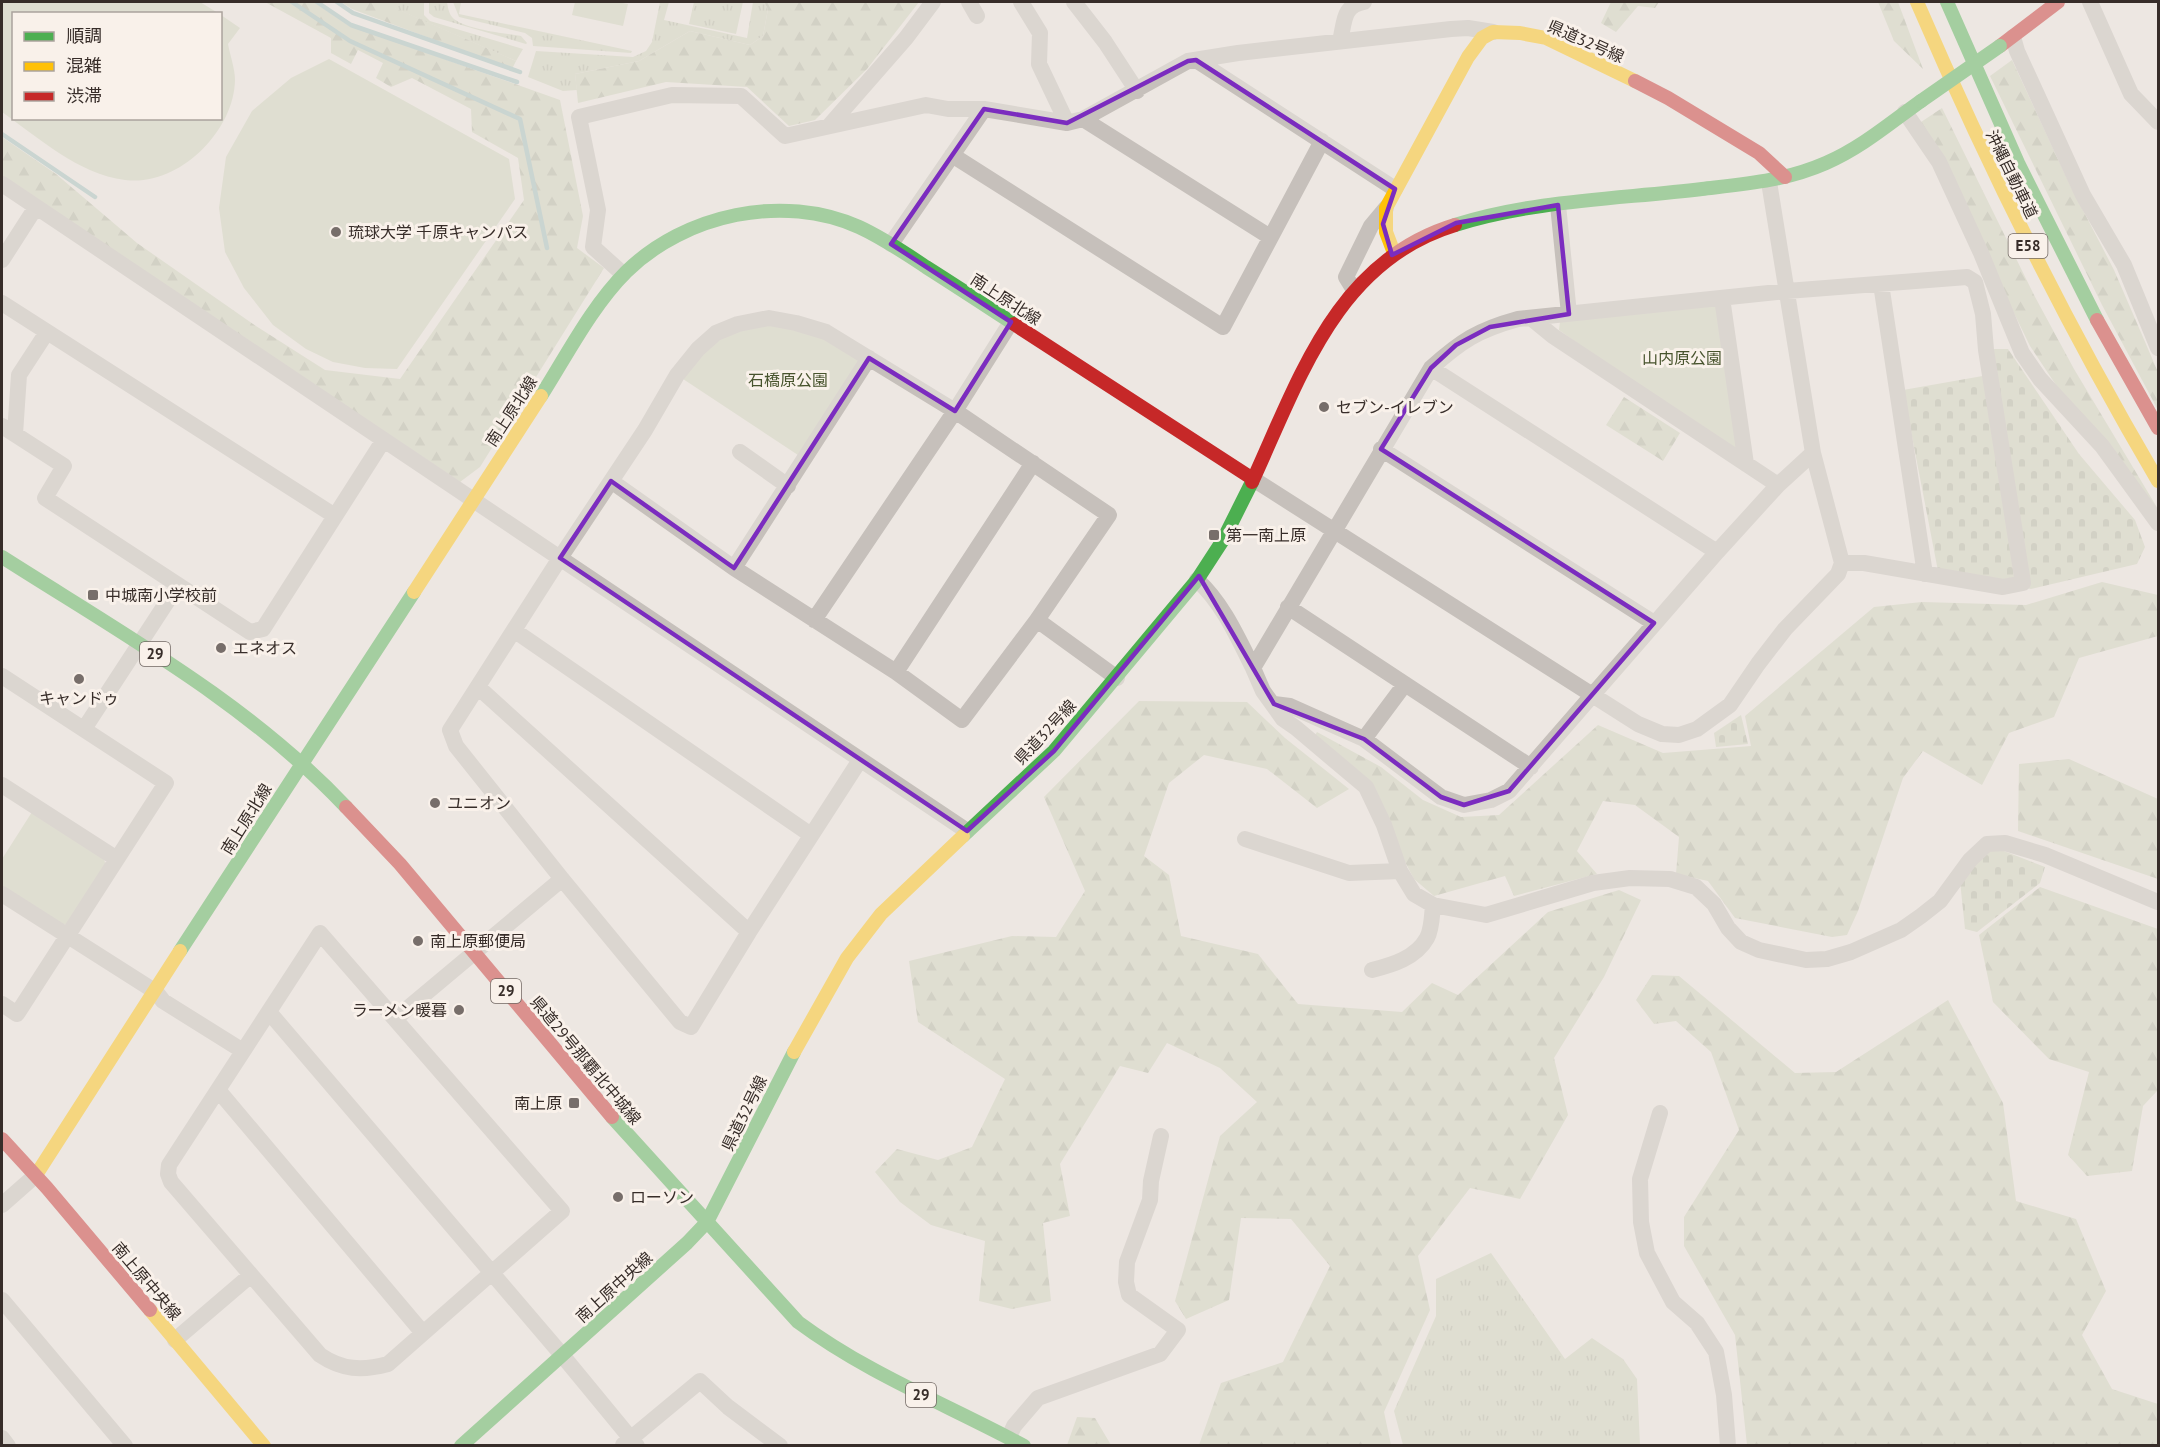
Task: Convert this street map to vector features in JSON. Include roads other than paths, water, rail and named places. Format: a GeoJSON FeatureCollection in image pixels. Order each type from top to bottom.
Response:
{"type":"FeatureCollection","features":[{"type":"Feature","properties":{"kind":"main road","name":"沖縄自動車道"},"geometry":{"type":"LineString","coordinates":[[1917,2],[2013,217],[2112,404],[2158,481]]}},
{"type":"Feature","properties":{"kind":"main road","name":"沖縄自動車道"},"geometry":{"type":"LineString","coordinates":[[1947,2],[1990,105],[2041,213],[2158,428]]}},
{"type":"Feature","properties":{"kind":"main road","name":"県道32号線"},"geometry":{"type":"LineString","coordinates":[[707,1222],[783,1072],[848,958],[881,914],[1053,751],[1117,678],[1197,580],[1222,540],[1253,479],[1315,345],[1329,322],[1354,290],[1394,254],[1432,232],[1456,223],[1503,212],[1768,182],[1805,172],[1858,147],[2058,2]]}},
{"type":"Feature","properties":{"kind":"main road","name":"県道32号線"},"geometry":{"type":"LineString","coordinates":[[1493,32],[1520,33],[1545,38],[1620,73],[1668,98],[1749,147],[1773,164],[1785,177]]}},
{"type":"Feature","properties":{"kind":"main road"},"geometry":{"type":"LineString","coordinates":[[1394,254],[1388,244],[1383,224],[1386,208],[1468,57],[1482,38],[1493,32]]}},
{"type":"Feature","properties":{"kind":"main road","name":"南上原北線"},"geometry":{"type":"LineString","coordinates":[[36,1175],[604,297],[623,274],[651,250],[683,232],[716,219],[755,211],[793,210],[831,217],[862,228],[891,244],[1253,479]]}},
{"type":"Feature","properties":{"kind":"main road","name":"県道29号那覇北中城線"},"geometry":{"type":"LineString","coordinates":[[2,557],[227,702],[302,762],[384,847],[597,1101],[798,1322],[820,1340],[891,1382],[1024,1446]]}},
{"type":"Feature","properties":{"kind":"main road","name":"南上原中央線"},"geometry":{"type":"LineString","coordinates":[[2,1139],[36,1175],[261,1445]]}},
{"type":"Feature","properties":{"kind":"main road","name":"南上原中央線"},"geometry":{"type":"LineString","coordinates":[[461,1446],[687,1243],[707,1222]]}},
{"type":"Feature","properties":{"kind":"street"},"geometry":{"type":"LineString","coordinates":[[829,126],[906,38],[933,2]]}},
{"type":"Feature","properties":{"kind":"street"},"geometry":{"type":"LineString","coordinates":[[1021,2],[1040,33],[1039,64],[1075,121]]}},
{"type":"Feature","properties":{"kind":"street"},"geometry":{"type":"LineString","coordinates":[[1074,2],[1105,42],[1137,91]]}},
{"type":"Feature","properties":{"kind":"street"},"geometry":{"type":"LineString","coordinates":[[1340,41],[1348,9],[1352,4],[1364,2]]}},
{"type":"Feature","properties":{"kind":"street"},"geometry":{"type":"LineString","coordinates":[[2090,2],[2131,94],[2158,122]]}},
{"type":"Feature","properties":{"kind":"street"},"geometry":{"type":"LineString","coordinates":[[1075,121],[1137,91],[1188,61],[1340,41],[1468,28],[1493,32]]}},
{"type":"Feature","properties":{"kind":"street"},"geometry":{"type":"LineString","coordinates":[[2007,41],[2017,51],[2083,195],[2124,265],[2158,348]]}},
{"type":"Feature","properties":{"kind":"street"},"geometry":{"type":"LineString","coordinates":[[1196,60],[1395,189]]}},
{"type":"Feature","properties":{"kind":"street"},"geometry":{"type":"LineString","coordinates":[[623,274],[593,247],[598,210],[579,117],[672,95],[741,96],[785,136],[926,105],[948,109],[984,109],[1075,121],[1270,237]]}},
{"type":"Feature","properties":{"kind":"street"},"geometry":{"type":"LineString","coordinates":[[891,244],[984,109]]}},
{"type":"Feature","properties":{"kind":"street"},"geometry":{"type":"LineString","coordinates":[[1905,112],[1939,162],[1981,253],[2022,353],[2040,379],[2102,446],[2158,523]]}},
{"type":"Feature","properties":{"kind":"street"},"geometry":{"type":"LineString","coordinates":[[952,155],[1223,327],[1322,141]]}},
{"type":"Feature","properties":{"kind":"street"},"geometry":{"type":"LineString","coordinates":[[1253,479],[1638,724],[1662,734],[1679,735],[1696,729],[1730,705],[1785,629],[1839,574],[1842,563],[1813,453],[1768,182]]}},
{"type":"Feature","properties":{"kind":"street"},"geometry":{"type":"LineString","coordinates":[[2,184],[967,831]]}},
{"type":"Feature","properties":{"kind":"street"},"geometry":{"type":"LineString","coordinates":[[1558,205],[1569,314]]}},
{"type":"Feature","properties":{"kind":"street"},"geometry":{"type":"LineString","coordinates":[[2,261],[36,207]]}},
{"type":"Feature","properties":{"kind":"street"},"geometry":{"type":"LineString","coordinates":[[1354,290],[1346,277],[1371,226],[1386,208]]}},
{"type":"Feature","properties":{"kind":"street"},"geometry":{"type":"LineString","coordinates":[[1253,668],[1431,368],[1456,345],[1490,327],[1531,318],[1786,291],[1967,277],[1975,282],[1983,314],[1986,350],[2023,583],[2003,587],[1864,563],[1842,563]]}},
{"type":"Feature","properties":{"kind":"street"},"geometry":{"type":"LineString","coordinates":[[1881,284],[1925,574]]}},
{"type":"Feature","properties":{"kind":"street"},"geometry":{"type":"LineString","coordinates":[[1722,298],[1746,464]]}},
{"type":"Feature","properties":{"kind":"street"},"geometry":{"type":"LineString","coordinates":[[2,303],[335,516]]}},
{"type":"Feature","properties":{"kind":"street"},"geometry":{"type":"LineString","coordinates":[[1983,314],[2003,309]]}},
{"type":"Feature","properties":{"kind":"street"},"geometry":{"type":"LineString","coordinates":[[611,482],[734,568],[896,672],[962,720],[1036,620],[1109,515],[955,411],[826,332],[769,318],[738,324],[716,333],[698,349],[677,375],[645,430],[560,558],[479,688],[450,730],[456,746],[562,879],[680,1022],[691,1027],[749,932],[860,760]]}},
{"type":"Feature","properties":{"kind":"street"},"geometry":{"type":"LineString","coordinates":[[1531,318],[1553,336],[1778,485]]}},
{"type":"Feature","properties":{"kind":"street"},"geometry":{"type":"LineString","coordinates":[[814,620],[955,411],[1011,322]]}},
{"type":"Feature","properties":{"kind":"street"},"geometry":{"type":"LineString","coordinates":[[47,332],[19,375],[8,430],[64,466],[45,498],[250,632],[263,629],[383,441]]}},
{"type":"Feature","properties":{"kind":"street"},"geometry":{"type":"LineString","coordinates":[[734,568],[868,358]]}},
{"type":"Feature","properties":{"kind":"street"},"geometry":{"type":"LineString","coordinates":[[1431,368],[1717,552]]}},
{"type":"Feature","properties":{"kind":"street"},"geometry":{"type":"LineString","coordinates":[[1381,449],[1654,623]]}},
{"type":"Feature","properties":{"kind":"street"},"geometry":{"type":"LineString","coordinates":[[740,452],[788,486]]}},
{"type":"Feature","properties":{"kind":"street"},"geometry":{"type":"LineString","coordinates":[[1274,704],[1290,706],[1364,739],[1441,797],[1464,805],[1491,800],[1509,791],[1717,552],[1778,485],[1813,453]]}},
{"type":"Feature","properties":{"kind":"street"},"geometry":{"type":"LineString","coordinates":[[896,672],[1033,463]]}},
{"type":"Feature","properties":{"kind":"street"},"geometry":{"type":"LineString","coordinates":[[1197,580],[1207,589],[1237,637],[1263,691],[1283,719],[1366,787],[1384,825],[1400,871],[1414,894],[1433,905],[1486,915],[1593,883],[1630,878],[1670,879],[1696,887],[1714,904],[1728,928],[1741,942],[1759,950],[1806,960],[1827,959],[1851,952],[1901,930],[1940,901],[1970,860],[1987,844],[2005,843],[2045,855],[2158,902]]}},
{"type":"Feature","properties":{"kind":"street"},"geometry":{"type":"LineString","coordinates":[[84,729],[178,585]]}},
{"type":"Feature","properties":{"kind":"street"},"geometry":{"type":"LineString","coordinates":[[1288,607],[1531,766]]}},
{"type":"Feature","properties":{"kind":"street"},"geometry":{"type":"LineString","coordinates":[[1036,620],[1117,678]]}},
{"type":"Feature","properties":{"kind":"street"},"geometry":{"type":"LineString","coordinates":[[515,631],[812,835]]}},
{"type":"Feature","properties":{"kind":"street"},"geometry":{"type":"LineString","coordinates":[[2,676],[166,783],[17,1014],[2,1004]]}},
{"type":"Feature","properties":{"kind":"street"},"geometry":{"type":"LineString","coordinates":[[1364,739],[1405,684]]}},
{"type":"Feature","properties":{"kind":"street"},"geometry":{"type":"LineString","coordinates":[[479,688],[749,932]]}},
{"type":"Feature","properties":{"kind":"street"},"geometry":{"type":"LineString","coordinates":[[2,785],[117,859]]}},
{"type":"Feature","properties":{"kind":"street"},"geometry":{"type":"LineString","coordinates":[[1245,839],[1349,873],[1400,871]]}},
{"type":"Feature","properties":{"kind":"street"},"geometry":{"type":"LineString","coordinates":[[395,1019],[562,879]]}},
{"type":"Feature","properties":{"kind":"street"},"geometry":{"type":"LineString","coordinates":[[2,894],[156,992],[163,1001],[243,1051]]}},
{"type":"Feature","properties":{"kind":"street"},"geometry":{"type":"LineString","coordinates":[[1372,970],[1397,963],[1413,952],[1428,937],[1433,905]]}},
{"type":"Feature","properties":{"kind":"street"},"geometry":{"type":"LineString","coordinates":[[320,933],[562,1211],[388,1364],[371,1369],[342,1367],[320,1355],[171,1182],[168,1174],[169,1165],[268,1012],[320,933]]}},
{"type":"Feature","properties":{"kind":"street"},"geometry":{"type":"LineString","coordinates":[[268,1012],[562,1355],[630,1443],[700,1381],[728,1407],[780,1446]]}},
{"type":"Feature","properties":{"kind":"street"},"geometry":{"type":"LineString","coordinates":[[218,1090],[423,1333]]}},
{"type":"Feature","properties":{"kind":"street"},"geometry":{"type":"LineString","coordinates":[[1660,1113],[1640,1179],[1641,1222],[1647,1253],[1673,1302],[1697,1323],[1716,1352],[1724,1395],[1728,1446]]}},
{"type":"Feature","properties":{"kind":"street"},"geometry":{"type":"LineString","coordinates":[[1009,1437],[1014,1426],[1038,1398],[1160,1354],[1178,1330],[1130,1295],[1126,1282],[1127,1262],[1150,1200],[1151,1181],[1161,1136]]}},
{"type":"Feature","properties":{"kind":"street"},"geometry":{"type":"LineString","coordinates":[[2,1204],[36,1175]]}},
{"type":"Feature","properties":{"kind":"street"},"geometry":{"type":"LineString","coordinates":[[175,1340],[251,1275]]}},
{"type":"Feature","properties":{"kind":"street"},"geometry":{"type":"LineString","coordinates":[[2,1300],[8,1320],[125,1446]]}},
{"type":"Feature","properties":{"kind":"street"},"geometry":{"type":"LineString","coordinates":[[2,1437],[8,1446]]}},
{"type":"Feature","properties":{"kind":"waterway"},"geometry":{"type":"LineString","coordinates":[[292,2],[350,41],[520,119],[547,248]]}},
{"type":"Feature","properties":{"kind":"waterway"},"geometry":{"type":"LineString","coordinates":[[317,2],[351,25],[517,82]]}},
{"type":"Feature","properties":{"kind":"waterway"},"geometry":{"type":"LineString","coordinates":[[337,2],[353,13],[520,72]]}},
{"type":"Feature","properties":{"kind":"waterway"},"geometry":{"type":"LineString","coordinates":[[2,134],[95,197]]}},
{"type":"Feature","properties":{"kind":"place","name":"琉球大学 千原キャンパス"},"geometry":{"type":"Point","coordinates":[336,232]}},
{"type":"Feature","properties":{"kind":"place","name":"セブン-イレブン"},"geometry":{"type":"Point","coordinates":[1324,407]}},
{"type":"Feature","properties":{"kind":"place","name":"第一南上原"},"geometry":{"type":"Point","coordinates":[1214,535]}},
{"type":"Feature","properties":{"kind":"place","name":"中城南小学校前"},"geometry":{"type":"Point","coordinates":[93,595]}},
{"type":"Feature","properties":{"kind":"place","name":"エネオス"},"geometry":{"type":"Point","coordinates":[221,648]}},
{"type":"Feature","properties":{"kind":"place","name":"キャンドゥ"},"geometry":{"type":"Point","coordinates":[79,679]}},
{"type":"Feature","properties":{"kind":"place","name":"ユニオン"},"geometry":{"type":"Point","coordinates":[435,803]}},
{"type":"Feature","properties":{"kind":"place","name":"南上原郵便局"},"geometry":{"type":"Point","coordinates":[418,941]}},
{"type":"Feature","properties":{"kind":"place","name":"ラーメン暖暮"},"geometry":{"type":"Point","coordinates":[459,1010]}},
{"type":"Feature","properties":{"kind":"place","name":"南上原"},"geometry":{"type":"Point","coordinates":[574,1103]}},
{"type":"Feature","properties":{"kind":"place","name":"ローソン"},"geometry":{"type":"Point","coordinates":[618,1197]}},
{"type":"Feature","properties":{"kind":"park label","name":"山内原公園"},"geometry":{"type":"Point","coordinates":[1682,358]}},
{"type":"Feature","properties":{"kind":"park label","name":"石橋原公園"},"geometry":{"type":"Point","coordinates":[788,380]}}]}
